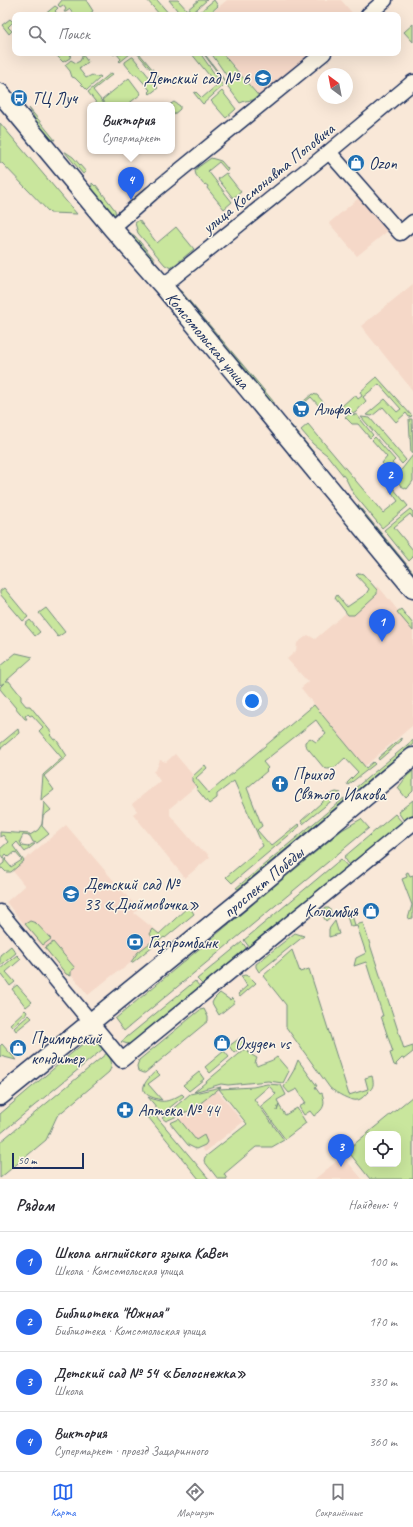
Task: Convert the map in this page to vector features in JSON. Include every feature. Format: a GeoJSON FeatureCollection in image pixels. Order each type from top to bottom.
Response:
{"type":"FeatureCollection","features":[{"type":"Feature","properties":{"kind":"main road","name":"Комсомольская улица"},"geometry":{"type":"LineString","coordinates":[[0,93],[112,228],[163,286],[413,589]]}},
{"type":"Feature","properties":{"kind":"main road","name":"проспект Победы"},"geometry":{"type":"LineString","coordinates":[[0,1096],[239,902],[413,757]]}},
{"type":"Feature","properties":{"kind":"street"},"geometry":{"type":"LineString","coordinates":[[371,12],[385,0]]}},
{"type":"Feature","properties":{"kind":"street"},"geometry":{"type":"LineString","coordinates":[[112,228],[152,193],[320,56]]}},
{"type":"Feature","properties":{"kind":"street","name":"улица Космонавта Поповича"},"geometry":{"type":"LineString","coordinates":[[163,286],[413,82]]}},
{"type":"Feature","properties":{"kind":"street"},"geometry":{"type":"LineString","coordinates":[[329,152],[400,233],[413,222]]}},
{"type":"Feature","properties":{"kind":"street"},"geometry":{"type":"LineString","coordinates":[[0,912],[122,1060],[413,823]]}},
{"type":"Feature","properties":{"kind":"shaded area"},"geometry":{"type":"Polygon","coordinates":[[[227,0],[341,0],[351,12],[213,12],[227,0]]]}},
{"type":"Feature","properties":{"kind":"shaded area","name":"Детский сад № 6"},"geometry":{"type":"Polygon","coordinates":[[[226,56],[309,56],[260,97],[226,56]]]}},
{"type":"Feature","properties":{"kind":"shaded area"},"geometry":{"type":"Polygon","coordinates":[[[361,196],[389,230],[357,256],[329,223],[361,196]]]}},
{"type":"Feature","properties":{"kind":"shaded area"},"geometry":{"type":"Polygon","coordinates":[[[413,284],[413,391],[361,326],[413,284]]]}},
{"type":"Feature","properties":{"kind":"shaded area"},"geometry":{"type":"Polygon","coordinates":[[[378,586],[413,629],[413,725],[364,767],[301,688],[308,682],[287,659],[296,651],[297,643],[308,635],[315,639],[378,586]]]}},
{"type":"Feature","properties":{"kind":"shaded area"},"geometry":{"type":"Polygon","coordinates":[[[175,754],[192,774],[191,780],[196,786],[170,808],[170,815],[200,850],[205,851],[210,857],[185,878],[133,814],[137,811],[132,804],[160,781],[153,771],[156,770],[160,760],[166,762],[175,754]]]}},
{"type":"Feature","properties":{"kind":"shaded area","name":"Детский сад № 33 «Дюймовочка»"},"geometry":{"type":"Polygon","coordinates":[[[66,825],[138,909],[134,913],[163,936],[123,969],[114,974],[88,995],[70,973],[66,976],[6,902],[25,886],[12,870],[66,825]]]}},
{"type":"Feature","properties":{"kind":"shaded area"},"geometry":{"type":"Polygon","coordinates":[[[217,1090],[243,1122],[205,1152],[179,1120],[217,1090]]]}},
{"type":"Feature","properties":{"kind":"shaded area"},"geometry":{"type":"Polygon","coordinates":[[[343,1156],[362,1179],[315,1179],[343,1156]]]}},
{"type":"Feature","properties":{"kind":"green space"},"geometry":{"type":"Polygon","coordinates":[[[62,0],[86,0],[93,11],[72,12],[70,9],[64,12],[66,9],[63,5],[60,7],[58,5],[62,0]]]}},
{"type":"Feature","properties":{"kind":"green space"},"geometry":{"type":"Polygon","coordinates":[[[147,0],[157,0],[167,12],[157,12],[147,0]]]}},
{"type":"Feature","properties":{"kind":"green space"},"geometry":{"type":"Polygon","coordinates":[[[169,0],[178,0],[187,10],[199,0],[207,0],[193,12],[179,12],[169,0]]]}},
{"type":"Feature","properties":{"kind":"green space"},"geometry":{"type":"Polygon","coordinates":[[[214,0],[218,6],[211,12],[200,12],[214,0]]]}},
{"type":"Feature","properties":{"kind":"green space"},"geometry":{"type":"Polygon","coordinates":[[[55,6],[58,8],[55,11],[56,12],[48,12],[55,6]]]}},
{"type":"Feature","properties":{"kind":"green space"},"geometry":{"type":"Polygon","coordinates":[[[10,19],[12,23],[8,27],[12,31],[9,34],[2,25],[10,19]]]}},
{"type":"Feature","properties":{"kind":"green space"},"geometry":{"type":"Polygon","coordinates":[[[413,24],[413,42],[404,32],[413,24]]]}},
{"type":"Feature","properties":{"kind":"green space"},"geometry":{"type":"Polygon","coordinates":[[[57,56],[70,56],[70,58],[63,62],[57,56]]]}},
{"type":"Feature","properties":{"kind":"green space"},"geometry":{"type":"Polygon","coordinates":[[[84,56],[88,62],[79,69],[86,78],[92,75],[95,77],[101,77],[87,90],[75,78],[72,77],[70,71],[65,65],[71,60],[76,63],[80,61],[84,56]]]}},
{"type":"Feature","properties":{"kind":"green space"},"geometry":{"type":"Polygon","coordinates":[[[118,56],[128,56],[120,62],[119,61],[121,59],[118,56]]]}},
{"type":"Feature","properties":{"kind":"green space"},"geometry":{"type":"Polygon","coordinates":[[[140,56],[141,56],[163,82],[162,83],[140,56]]]}},
{"type":"Feature","properties":{"kind":"green space"},"geometry":{"type":"Polygon","coordinates":[[[193,56],[202,56],[223,86],[203,104],[194,93],[196,92],[202,98],[217,85],[193,56]]]}},
{"type":"Feature","properties":{"kind":"green space"},"geometry":{"type":"Polygon","coordinates":[[[205,56],[228,85],[231,82],[213,56],[225,56],[261,99],[240,103],[205,56]]]}},
{"type":"Feature","properties":{"kind":"green space"},"geometry":{"type":"Polygon","coordinates":[[[132,57],[158,88],[150,94],[148,92],[150,90],[125,64],[125,62],[132,57]]]}},
{"type":"Feature","properties":{"kind":"green space"},"geometry":{"type":"Polygon","coordinates":[[[111,73],[113,74],[93,90],[103,102],[96,102],[88,92],[111,73]]]}},
{"type":"Feature","properties":{"kind":"green space"},"geometry":{"type":"Polygon","coordinates":[[[129,78],[141,94],[131,102],[104,102],[102,100],[129,78]]]}},
{"type":"Feature","properties":{"kind":"green space"},"geometry":{"type":"Polygon","coordinates":[[[222,91],[236,109],[226,118],[211,101],[222,91]]]}},
{"type":"Feature","properties":{"kind":"green space"},"geometry":{"type":"Polygon","coordinates":[[[175,103],[180,106],[180,109],[175,113],[175,103]]]}},
{"type":"Feature","properties":{"kind":"green space"},"geometry":{"type":"Polygon","coordinates":[[[29,108],[55,140],[51,139],[43,132],[29,108]]]}},
{"type":"Feature","properties":{"kind":"green space"},"geometry":{"type":"Polygon","coordinates":[[[0,123],[77,214],[50,213],[2,163],[0,163],[0,123]]]}},
{"type":"Feature","properties":{"kind":"green space"},"geometry":{"type":"Polygon","coordinates":[[[64,151],[73,157],[86,172],[83,174],[64,151]]]}},
{"type":"Feature","properties":{"kind":"green space"},"geometry":{"type":"Polygon","coordinates":[[[211,158],[221,161],[228,169],[227,171],[219,162],[208,171],[232,202],[224,209],[207,188],[208,186],[205,184],[204,185],[196,175],[195,171],[197,168],[211,158]]]}},
{"type":"Feature","properties":{"kind":"green space"},"geometry":{"type":"Polygon","coordinates":[[[226,173],[241,192],[233,198],[218,179],[226,173]]]}},
{"type":"Feature","properties":{"kind":"green space"},"geometry":{"type":"Polygon","coordinates":[[[92,183],[95,186],[96,185],[115,210],[116,217],[106,208],[93,192],[92,183]]]}},
{"type":"Feature","properties":{"kind":"green space"},"geometry":{"type":"Polygon","coordinates":[[[139,220],[157,243],[176,227],[194,249],[171,268],[165,265],[138,233],[135,223],[139,220]]]}},
{"type":"Feature","properties":{"kind":"green space"},"geometry":{"type":"Polygon","coordinates":[[[129,232],[135,236],[155,260],[152,263],[131,236],[129,232]]]}},
{"type":"Feature","properties":{"kind":"green space"},"geometry":{"type":"Polygon","coordinates":[[[177,290],[181,291],[273,401],[273,407],[177,290]]]}},
{"type":"Feature","properties":{"kind":"green space"},"geometry":{"type":"Polygon","coordinates":[[[377,377],[412,416],[409,417],[406,413],[396,422],[383,407],[372,416],[366,415],[385,399],[397,412],[401,409],[379,384],[363,397],[366,401],[355,413],[341,410],[342,406],[353,396],[356,396],[358,399],[362,396],[360,392],[377,377]]]}},
{"type":"Feature","properties":{"kind":"green space"},"geometry":{"type":"Polygon","coordinates":[[[312,394],[317,395],[324,403],[320,407],[311,397],[297,409],[296,408],[312,394]]]}},
{"type":"Feature","properties":{"kind":"green space"},"geometry":{"type":"Polygon","coordinates":[[[349,414],[357,415],[373,435],[370,438],[358,424],[352,424],[345,417],[349,414]]]}},
{"type":"Feature","properties":{"kind":"green space"},"geometry":{"type":"Polygon","coordinates":[[[361,417],[370,418],[406,460],[402,464],[361,417]]]}},
{"type":"Feature","properties":{"kind":"green space"},"geometry":{"type":"Polygon","coordinates":[[[409,419],[412,419],[413,451],[411,453],[409,419]]]}},
{"type":"Feature","properties":{"kind":"green space"},"geometry":{"type":"Polygon","coordinates":[[[287,424],[292,426],[320,460],[304,446],[287,424]]]}},
{"type":"Feature","properties":{"kind":"green space"},"geometry":{"type":"Polygon","coordinates":[[[308,424],[383,513],[398,501],[390,490],[393,488],[408,506],[382,528],[353,493],[346,479],[327,455],[313,444],[301,430],[308,424]]]}},
{"type":"Feature","properties":{"kind":"green space"},"geometry":{"type":"Polygon","coordinates":[[[375,437],[395,460],[392,463],[398,470],[393,476],[382,463],[387,457],[372,440],[375,437]]]}},
{"type":"Feature","properties":{"kind":"green space"},"geometry":{"type":"Polygon","coordinates":[[[413,455],[413,481],[407,489],[401,486],[395,478],[413,455]]]}},
{"type":"Feature","properties":{"kind":"green space"},"geometry":{"type":"Polygon","coordinates":[[[358,505],[413,572],[413,578],[355,508],[358,505]]]}},
{"type":"Feature","properties":{"kind":"green space"},"geometry":{"type":"Polygon","coordinates":[[[410,509],[413,512],[413,518],[410,514],[394,527],[413,550],[413,557],[409,561],[384,530],[410,509]]]}},
{"type":"Feature","properties":{"kind":"green space"},"geometry":{"type":"Polygon","coordinates":[[[360,573],[363,574],[377,590],[377,594],[354,615],[348,615],[335,598],[337,595],[347,607],[366,594],[369,589],[356,575],[360,573]]]}},
{"type":"Feature","properties":{"kind":"green space"},"geometry":{"type":"Polygon","coordinates":[[[4,588],[28,617],[23,621],[0,594],[0,591],[4,588]]]}},
{"type":"Feature","properties":{"kind":"green space"},"geometry":{"type":"Polygon","coordinates":[[[46,608],[65,632],[58,637],[39,613],[46,608]]]}},
{"type":"Feature","properties":{"kind":"green space"},"geometry":{"type":"Polygon","coordinates":[[[401,609],[413,624],[413,631],[397,612],[401,609]]]}},
{"type":"Feature","properties":{"kind":"green space"},"geometry":{"type":"Polygon","coordinates":[[[30,620],[40,632],[35,636],[25,624],[30,620]]]}},
{"type":"Feature","properties":{"kind":"green space"},"geometry":{"type":"Polygon","coordinates":[[[16,653],[33,657],[6,681],[9,681],[21,696],[21,700],[26,706],[30,706],[52,733],[50,735],[54,740],[56,739],[67,756],[44,776],[54,790],[41,800],[43,775],[62,758],[39,731],[43,727],[32,715],[30,716],[28,714],[25,716],[27,719],[25,719],[0,689],[4,683],[0,685],[0,666],[16,653]]]}},
{"type":"Feature","properties":{"kind":"green space"},"geometry":{"type":"Polygon","coordinates":[[[314,705],[366,768],[373,762],[375,764],[348,785],[347,783],[358,772],[345,758],[333,768],[324,768],[305,745],[305,742],[310,738],[316,742],[326,734],[316,720],[263,762],[268,768],[266,770],[267,771],[247,788],[262,826],[257,830],[271,846],[298,824],[300,826],[232,883],[226,877],[263,846],[234,781],[217,794],[217,798],[209,804],[196,788],[197,787],[192,781],[192,777],[205,765],[207,768],[196,778],[209,793],[314,705]]]}},
{"type":"Feature","properties":{"kind":"green space"},"geometry":{"type":"Polygon","coordinates":[[[18,729],[19,733],[0,749],[0,744],[18,729]]]}},
{"type":"Feature","properties":{"kind":"green space"},"geometry":{"type":"Polygon","coordinates":[[[401,738],[402,740],[379,760],[378,758],[401,738]]]}},
{"type":"Feature","properties":{"kind":"green space"},"geometry":{"type":"Polygon","coordinates":[[[413,740],[413,744],[356,791],[354,789],[413,740]]]}},
{"type":"Feature","properties":{"kind":"green space"},"geometry":{"type":"Polygon","coordinates":[[[413,771],[413,791],[406,798],[398,788],[413,771]]]}},
{"type":"Feature","properties":{"kind":"green space"},"geometry":{"type":"Polygon","coordinates":[[[336,792],[341,793],[303,824],[301,821],[331,794],[336,792]]]}},
{"type":"Feature","properties":{"kind":"green space"},"geometry":{"type":"Polygon","coordinates":[[[344,798],[344,801],[238,889],[236,888],[344,798]]]}},
{"type":"Feature","properties":{"kind":"green space"},"geometry":{"type":"Polygon","coordinates":[[[413,800],[413,814],[404,821],[398,812],[413,800]]]}},
{"type":"Feature","properties":{"kind":"green space"},"geometry":{"type":"Polygon","coordinates":[[[44,802],[51,810],[43,816],[42,826],[49,834],[37,843],[33,842],[30,836],[23,835],[20,841],[22,846],[28,847],[35,844],[25,852],[17,842],[13,846],[24,861],[11,872],[6,872],[2,868],[0,869],[0,866],[4,863],[4,859],[6,857],[7,858],[5,860],[11,867],[22,860],[15,852],[9,857],[6,854],[3,858],[0,854],[0,849],[8,842],[3,835],[0,837],[0,832],[30,835],[38,830],[42,824],[44,802]]]}},
{"type":"Feature","properties":{"kind":"green space"},"geometry":{"type":"Polygon","coordinates":[[[395,814],[402,822],[350,866],[344,857],[395,814]]]}},
{"type":"Feature","properties":{"kind":"green space"},"geometry":{"type":"Polygon","coordinates":[[[361,819],[369,828],[124,1031],[115,1019],[342,830],[361,819]]]}},
{"type":"Feature","properties":{"kind":"green space"},"geometry":{"type":"Polygon","coordinates":[[[341,859],[348,867],[249,947],[244,940],[341,859]]]}},
{"type":"Feature","properties":{"kind":"green space"},"geometry":{"type":"Polygon","coordinates":[[[408,872],[410,876],[413,875],[413,918],[408,919],[412,905],[402,879],[407,877],[406,873],[408,872]]]}},
{"type":"Feature","properties":{"kind":"green space"},"geometry":{"type":"Polygon","coordinates":[[[189,906],[194,914],[165,938],[164,937],[133,962],[131,962],[138,952],[154,940],[150,934],[153,929],[159,934],[189,906]]]}},
{"type":"Feature","properties":{"kind":"green space"},"geometry":{"type":"Polygon","coordinates":[[[325,908],[329,908],[333,915],[326,921],[320,912],[325,908]]]}},
{"type":"Feature","properties":{"kind":"green space"},"geometry":{"type":"Polygon","coordinates":[[[351,912],[355,925],[363,923],[404,1049],[413,1046],[413,1052],[404,1059],[402,1058],[396,1064],[397,1066],[394,1065],[390,1053],[393,1052],[366,962],[354,966],[356,958],[366,953],[357,926],[350,926],[347,916],[351,912]]]}},
{"type":"Feature","properties":{"kind":"green space"},"geometry":{"type":"Polygon","coordinates":[[[30,921],[36,923],[51,939],[43,945],[25,924],[30,921]]]}},
{"type":"Feature","properties":{"kind":"green space"},"geometry":{"type":"Polygon","coordinates":[[[335,921],[339,934],[329,937],[329,929],[335,921]]]}},
{"type":"Feature","properties":{"kind":"green space"},"geometry":{"type":"Polygon","coordinates":[[[295,933],[304,936],[259,972],[256,964],[295,933]]]}},
{"type":"Feature","properties":{"kind":"green space"},"geometry":{"type":"Polygon","coordinates":[[[53,942],[75,968],[71,971],[71,976],[66,974],[45,948],[53,942]]]}},
{"type":"Feature","properties":{"kind":"green space"},"geometry":{"type":"Polygon","coordinates":[[[242,942],[247,949],[203,985],[197,979],[242,942]]]}},
{"type":"Feature","properties":{"kind":"green space"},"geometry":{"type":"Polygon","coordinates":[[[11,946],[16,953],[0,966],[0,955],[11,946]]]}},
{"type":"Feature","properties":{"kind":"green space"},"geometry":{"type":"Polygon","coordinates":[[[292,950],[300,972],[309,969],[349,1095],[368,1089],[365,1078],[372,1076],[372,1087],[365,1096],[359,1099],[355,1100],[347,1098],[330,1088],[286,1027],[286,1005],[263,976],[292,950]]]}},
{"type":"Feature","properties":{"kind":"green space"},"geometry":{"type":"Polygon","coordinates":[[[17,955],[21,959],[6,972],[15,982],[10,986],[0,972],[0,969],[17,955]]]}},
{"type":"Feature","properties":{"kind":"green space"},"geometry":{"type":"Polygon","coordinates":[[[245,975],[250,977],[256,983],[240,997],[238,994],[247,986],[241,976],[245,975]]]}},
{"type":"Feature","properties":{"kind":"green space"},"geometry":{"type":"Polygon","coordinates":[[[195,981],[200,987],[134,1042],[128,1044],[121,1042],[195,981]]]}},
{"type":"Feature","properties":{"kind":"green space"},"geometry":{"type":"Polygon","coordinates":[[[17,985],[32,1002],[26,1007],[12,989],[17,985]]]}},
{"type":"Feature","properties":{"kind":"green space"},"geometry":{"type":"Polygon","coordinates":[[[220,993],[230,1000],[232,998],[235,1002],[219,1015],[212,1003],[220,993]]]}},
{"type":"Feature","properties":{"kind":"green space"},"geometry":{"type":"Polygon","coordinates":[[[204,1009],[208,1017],[208,1021],[145,1073],[138,1071],[137,1066],[139,1060],[200,1010],[204,1009]]]}},
{"type":"Feature","properties":{"kind":"green space"},"geometry":{"type":"Polygon","coordinates":[[[25,1010],[27,1012],[25,1016],[23,1016],[12,1027],[10,1024],[25,1010]]]}},
{"type":"Feature","properties":{"kind":"green space"},"geometry":{"type":"Polygon","coordinates":[[[29,1015],[32,1018],[16,1031],[14,1028],[29,1015]]]}},
{"type":"Feature","properties":{"kind":"green space"},"geometry":{"type":"Polygon","coordinates":[[[240,1038],[245,1044],[234,1053],[229,1046],[240,1038]]]}},
{"type":"Feature","properties":{"kind":"green space"},"geometry":{"type":"Polygon","coordinates":[[[90,1041],[99,1043],[103,1049],[0,1134],[0,1114],[85,1042],[90,1041]]]}},
{"type":"Feature","properties":{"kind":"green space"},"geometry":{"type":"Polygon","coordinates":[[[2,1044],[16,1060],[0,1056],[0,1046],[2,1044]]]}},
{"type":"Feature","properties":{"kind":"green space"},"geometry":{"type":"Polygon","coordinates":[[[245,1049],[257,1058],[255,1063],[257,1066],[277,1057],[289,1071],[283,1083],[268,1081],[228,1085],[221,1084],[194,1092],[245,1049]]]}},
{"type":"Feature","properties":{"kind":"green space"},"geometry":{"type":"Polygon","coordinates":[[[224,1051],[229,1057],[210,1073],[205,1067],[224,1051]]]}},
{"type":"Feature","properties":{"kind":"green space"},"geometry":{"type":"Polygon","coordinates":[[[107,1053],[111,1062],[109,1072],[57,1116],[46,1140],[0,1178],[0,1142],[107,1053]]]}},
{"type":"Feature","properties":{"kind":"green space"},"geometry":{"type":"Polygon","coordinates":[[[298,1060],[317,1086],[315,1087],[320,1094],[322,1093],[324,1104],[322,1109],[314,1116],[310,1111],[304,1115],[299,1107],[306,1103],[297,1089],[289,1093],[284,1087],[298,1060]]]}},
{"type":"Feature","properties":{"kind":"green space"},"geometry":{"type":"Polygon","coordinates":[[[156,1071],[160,1075],[148,1084],[162,1100],[148,1095],[144,1089],[144,1085],[156,1071]]]}},
{"type":"Feature","properties":{"kind":"green space"},"geometry":{"type":"Polygon","coordinates":[[[199,1072],[204,1079],[189,1091],[183,1085],[199,1072]]]}},
{"type":"Feature","properties":{"kind":"green space"},"geometry":{"type":"Polygon","coordinates":[[[267,1084],[281,1085],[286,1095],[277,1100],[279,1104],[277,1111],[279,1105],[285,1115],[297,1108],[306,1123],[285,1139],[261,1106],[276,1094],[269,1086],[254,1099],[284,1140],[272,1147],[256,1147],[224,1174],[227,1179],[218,1179],[204,1161],[205,1157],[247,1124],[219,1089],[253,1087],[267,1084]]]}},
{"type":"Feature","properties":{"kind":"green space"},"geometry":{"type":"Polygon","coordinates":[[[221,1087],[193,1109],[166,1121],[162,1118],[190,1094],[221,1087]]]}},
{"type":"Feature","properties":{"kind":"green space"},"geometry":{"type":"Polygon","coordinates":[[[182,1094],[184,1096],[162,1114],[148,1097],[158,1101],[165,1101],[182,1094]]]}},
{"type":"Feature","properties":{"kind":"green space"},"geometry":{"type":"Polygon","coordinates":[[[413,1096],[413,1179],[370,1179],[347,1150],[365,1135],[365,1167],[401,1167],[401,1131],[370,1131],[413,1096]]]}},
{"type":"Feature","properties":{"kind":"green space"},"geometry":{"type":"Polygon","coordinates":[[[156,1116],[209,1179],[199,1179],[148,1117],[156,1116]]]}},
{"type":"Feature","properties":{"kind":"green space"},"geometry":{"type":"Polygon","coordinates":[[[179,1119],[196,1140],[204,1135],[207,1142],[205,1145],[196,1149],[188,1145],[170,1123],[179,1119]]]}},
{"type":"Feature","properties":{"kind":"place","name":"Детский сад № 6"},"geometry":{"type":"Point","coordinates":[263,78]}},
{"type":"Feature","properties":{"kind":"place","name":"ТЦ Луч"},"geometry":{"type":"Point","coordinates":[19,98]}},
{"type":"Feature","properties":{"kind":"place","name":"Ozon"},"geometry":{"type":"Point","coordinates":[356,163]}},
{"type":"Feature","properties":{"kind":"place","name":"Виктория"},"geometry":{"type":"Point","coordinates":[131,200]}},
{"type":"Feature","properties":{"kind":"place","name":"Альфа"},"geometry":{"type":"Point","coordinates":[301,409]}},
{"type":"Feature","properties":{"kind":"place","name":"Библиотека \"Южная\""},"geometry":{"type":"Point","coordinates":[390,495]}},
{"type":"Feature","properties":{"kind":"place","name":"Школа английского языка KaBen"},"geometry":{"type":"Point","coordinates":[382,642]}},
{"type":"Feature","properties":{"kind":"place","name":"Приход Святого Иакова"},"geometry":{"type":"Point","coordinates":[280,784]}},
{"type":"Feature","properties":{"kind":"place","name":"Детский сад № 33 «Дюймовочка»"},"geometry":{"type":"Point","coordinates":[71,894]}},
{"type":"Feature","properties":{"kind":"place","name":"Коламбия"},"geometry":{"type":"Point","coordinates":[371,911]}},
{"type":"Feature","properties":{"kind":"place","name":"Газпромбанк"},"geometry":{"type":"Point","coordinates":[135,942]}},
{"type":"Feature","properties":{"kind":"place","name":"Oxygen vs"},"geometry":{"type":"Point","coordinates":[222,1043]}},
{"type":"Feature","properties":{"kind":"place","name":"Приморский кондитер"},"geometry":{"type":"Point","coordinates":[18,1048]}},
{"type":"Feature","properties":{"kind":"place","name":"Аптека № 44"},"geometry":{"type":"Point","coordinates":[125,1110]}},
{"type":"Feature","properties":{"kind":"place","name":"Детский сад № 54 «Белоснежка»"},"geometry":{"type":"Point","coordinates":[341,1167]}}]}
